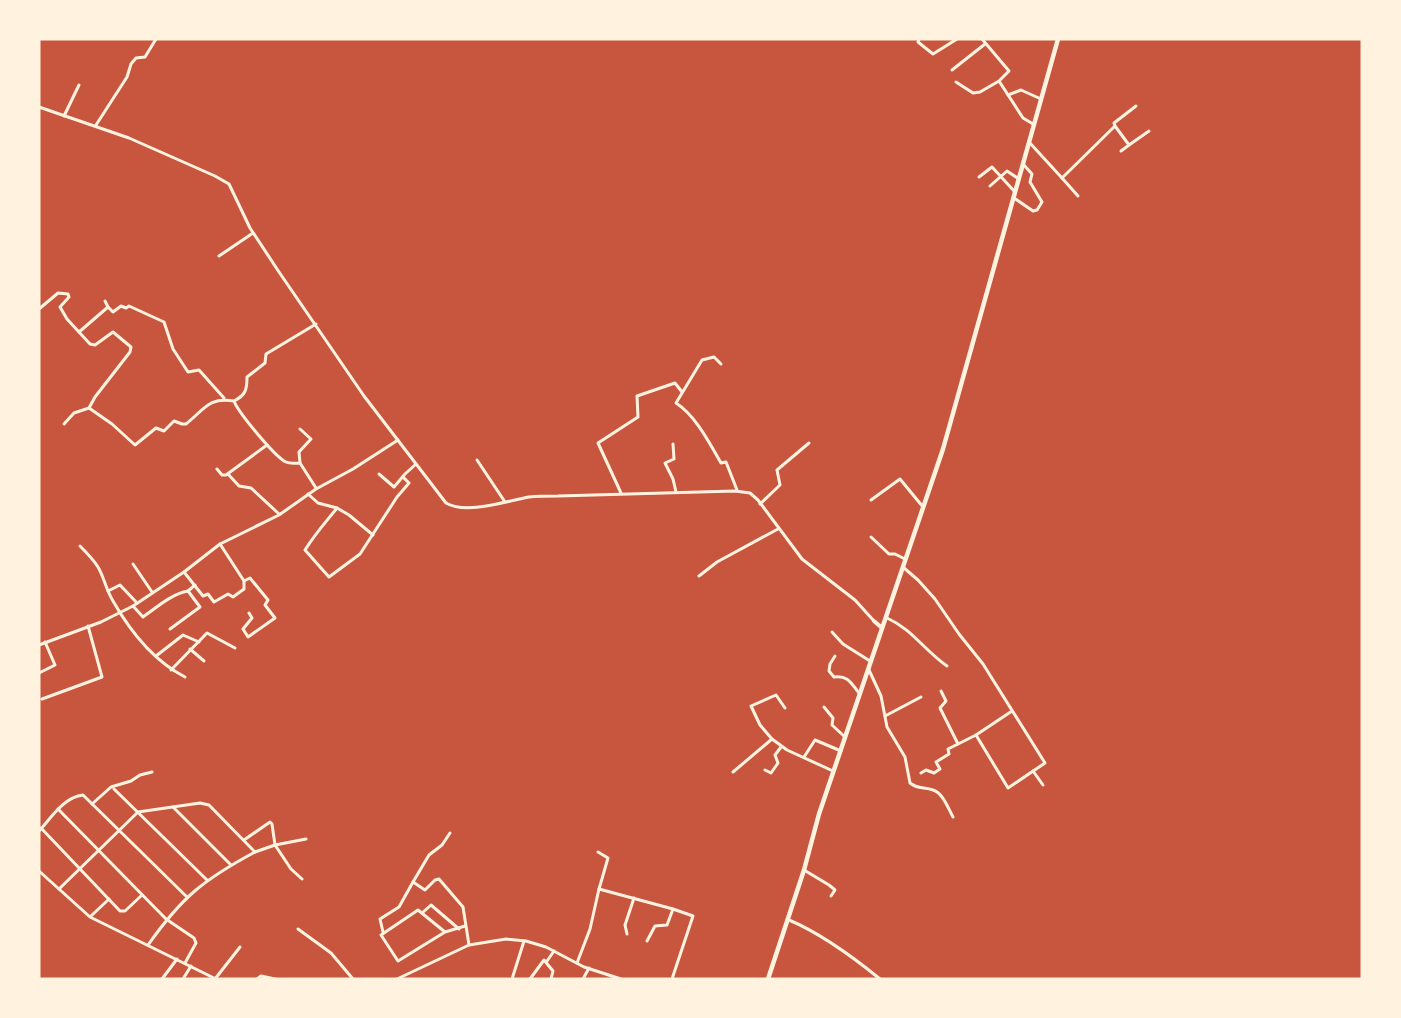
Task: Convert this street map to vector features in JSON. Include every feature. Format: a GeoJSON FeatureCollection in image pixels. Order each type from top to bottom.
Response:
{"type":"FeatureCollection","features":[{"type":"Feature","properties":{"kind":"main road"},"geometry":{"type":"LineString","coordinates":[[768,979],[789,920],[819,814],[904,568],[948,431],[1058,39]]}},
{"type":"Feature","properties":{"kind":"street"},"geometry":{"type":"LineString","coordinates":[[96,125],[127,77],[131,64],[136,58],[145,57],[156,39]]}},
{"type":"Feature","properties":{"kind":"street"},"geometry":{"type":"LineString","coordinates":[[919,39],[918,42],[933,54],[957,39]]}},
{"type":"Feature","properties":{"kind":"street"},"geometry":{"type":"LineString","coordinates":[[956,82],[973,93],[980,92],[999,81],[1009,70],[982,39]]}},
{"type":"Feature","properties":{"kind":"street"},"geometry":{"type":"LineString","coordinates":[[951,70],[986,44]]}},
{"type":"Feature","properties":{"kind":"street"},"geometry":{"type":"LineString","coordinates":[[999,81],[1025,119],[1034,124]]}},
{"type":"Feature","properties":{"kind":"street"},"geometry":{"type":"LineString","coordinates":[[64,116],[79,85]]}},
{"type":"Feature","properties":{"kind":"street"},"geometry":{"type":"LineString","coordinates":[[1008,94],[1021,90],[1041,99]]}},
{"type":"Feature","properties":{"kind":"street"},"geometry":{"type":"LineString","coordinates":[[1062,178],[1115,126],[1114,123],[1136,106]]}},
{"type":"Feature","properties":{"kind":"street"},"geometry":{"type":"LineString","coordinates":[[39,107],[96,125],[225,181],[233,190],[253,233],[364,396],[450,506],[468,508],[531,497],[621,493],[737,491],[750,493],[802,559],[855,600],[883,628]]}},
{"type":"Feature","properties":{"kind":"street"},"geometry":{"type":"LineString","coordinates":[[1115,126],[1129,145]]}},
{"type":"Feature","properties":{"kind":"street"},"geometry":{"type":"LineString","coordinates":[[1121,151],[1149,131]]}},
{"type":"Feature","properties":{"kind":"street"},"geometry":{"type":"LineString","coordinates":[[1029,142],[1078,196]]}},
{"type":"Feature","properties":{"kind":"street"},"geometry":{"type":"LineString","coordinates":[[1014,198],[1034,211],[1042,202],[1030,182],[1032,174],[1023,164]]}},
{"type":"Feature","properties":{"kind":"street"},"geometry":{"type":"LineString","coordinates":[[979,177],[992,167],[1015,192]]}},
{"type":"Feature","properties":{"kind":"street"},"geometry":{"type":"LineString","coordinates":[[990,186],[1007,171],[1019,178]]}},
{"type":"Feature","properties":{"kind":"street"},"geometry":{"type":"LineString","coordinates":[[219,256],[253,233]]}},
{"type":"Feature","properties":{"kind":"street"},"geometry":{"type":"LineString","coordinates":[[39,310],[58,293],[68,294],[70,297],[60,307],[79,332],[93,345],[115,332],[131,349],[89,408],[74,413],[64,424]]}},
{"type":"Feature","properties":{"kind":"street"},"geometry":{"type":"LineString","coordinates":[[105,301],[113,312],[122,306],[126,308],[129,306],[164,322],[173,349],[188,372],[199,370],[225,400]]}},
{"type":"Feature","properties":{"kind":"street"},"geometry":{"type":"LineString","coordinates":[[79,332],[108,307]]}},
{"type":"Feature","properties":{"kind":"street"},"geometry":{"type":"LineString","coordinates":[[89,408],[136,445],[156,429],[164,431],[174,421],[186,424],[208,404],[218,400],[234,401],[244,394],[248,377],[265,363],[266,354],[316,324]]}},
{"type":"Feature","properties":{"kind":"street"},"geometry":{"type":"LineString","coordinates":[[721,364],[714,357],[702,360],[676,403],[687,413],[721,462],[726,462],[737,491]]}},
{"type":"Feature","properties":{"kind":"street"},"geometry":{"type":"LineString","coordinates":[[621,493],[598,443],[638,417],[637,396],[675,383],[682,392]]}},
{"type":"Feature","properties":{"kind":"street"},"geometry":{"type":"LineString","coordinates":[[234,401],[255,432],[285,462],[300,464]]}},
{"type":"Feature","properties":{"kind":"street"},"geometry":{"type":"LineString","coordinates":[[300,429],[311,439],[299,452],[300,464],[316,489]]}},
{"type":"Feature","properties":{"kind":"street"},"geometry":{"type":"LineString","coordinates":[[39,645],[120,613],[184,572],[220,544],[279,515],[308,494],[398,440]]}},
{"type":"Feature","properties":{"kind":"street"},"geometry":{"type":"LineString","coordinates":[[760,504],[780,485],[777,470],[809,443]]}},
{"type":"Feature","properties":{"kind":"street"},"geometry":{"type":"LineString","coordinates":[[217,469],[223,476],[228,474],[267,444]]}},
{"type":"Feature","properties":{"kind":"street"},"geometry":{"type":"LineString","coordinates":[[673,444],[674,459],[665,463],[673,479],[676,492]]}},
{"type":"Feature","properties":{"kind":"street"},"geometry":{"type":"LineString","coordinates":[[477,460],[505,502]]}},
{"type":"Feature","properties":{"kind":"street"},"geometry":{"type":"LineString","coordinates":[[379,474],[394,487],[416,464]]}},
{"type":"Feature","properties":{"kind":"street"},"geometry":{"type":"LineString","coordinates":[[228,474],[239,486],[251,488],[279,515]]}},
{"type":"Feature","properties":{"kind":"street"},"geometry":{"type":"LineString","coordinates":[[337,508],[317,530],[305,550],[328,578],[360,554],[410,483],[403,477]]}},
{"type":"Feature","properties":{"kind":"street"},"geometry":{"type":"LineString","coordinates":[[871,500],[900,479],[923,507]]}},
{"type":"Feature","properties":{"kind":"street"},"geometry":{"type":"LineString","coordinates":[[308,494],[318,503],[349,514],[373,535]]}},
{"type":"Feature","properties":{"kind":"street"},"geometry":{"type":"LineString","coordinates":[[699,576],[717,562],[778,529]]}},
{"type":"Feature","properties":{"kind":"street"},"geometry":{"type":"LineString","coordinates":[[871,537],[889,554],[895,554],[906,560]]}},
{"type":"Feature","properties":{"kind":"street"},"geometry":{"type":"LineString","coordinates":[[184,572],[203,596],[208,594],[214,602],[227,594],[233,597],[244,589],[244,581],[220,544]]}},
{"type":"Feature","properties":{"kind":"street"},"geometry":{"type":"LineString","coordinates":[[80,546],[96,564],[126,622],[171,670],[185,677]]}},
{"type":"Feature","properties":{"kind":"street"},"geometry":{"type":"LineString","coordinates":[[133,564],[152,592]]}},
{"type":"Feature","properties":{"kind":"street"},"geometry":{"type":"LineString","coordinates":[[904,568],[935,599],[958,634],[983,664],[1045,761],[1044,764],[1008,788],[976,735]]}},
{"type":"Feature","properties":{"kind":"street"},"geometry":{"type":"LineString","coordinates":[[244,581],[250,579],[268,600],[265,605],[275,618],[248,637],[243,629],[252,618],[249,613]]}},
{"type":"Feature","properties":{"kind":"street"},"geometry":{"type":"LineString","coordinates":[[108,591],[120,585],[137,603]]}},
{"type":"Feature","properties":{"kind":"street"},"geometry":{"type":"LineString","coordinates":[[132,606],[143,617],[195,585]]}},
{"type":"Feature","properties":{"kind":"street"},"geometry":{"type":"LineString","coordinates":[[170,629],[200,607],[188,591]]}},
{"type":"Feature","properties":{"kind":"street"},"geometry":{"type":"LineString","coordinates":[[887,618],[906,628],[933,657],[947,666]]}},
{"type":"Feature","properties":{"kind":"street"},"geometry":{"type":"LineString","coordinates":[[42,699],[102,677],[88,626]]}},
{"type":"Feature","properties":{"kind":"street"},"geometry":{"type":"LineString","coordinates":[[832,632],[843,644],[872,662]]}},
{"type":"Feature","properties":{"kind":"street"},"geometry":{"type":"LineString","coordinates":[[171,670],[207,633],[235,648]]}},
{"type":"Feature","properties":{"kind":"street"},"geometry":{"type":"LineString","coordinates":[[156,656],[183,635],[199,642]]}},
{"type":"Feature","properties":{"kind":"street"},"geometry":{"type":"LineString","coordinates":[[39,673],[55,665],[44,642]]}},
{"type":"Feature","properties":{"kind":"street"},"geometry":{"type":"LineString","coordinates":[[190,649],[204,661]]}},
{"type":"Feature","properties":{"kind":"street"},"geometry":{"type":"LineString","coordinates":[[835,656],[829,671],[834,677],[845,678],[861,694]]}},
{"type":"Feature","properties":{"kind":"street"},"geometry":{"type":"LineString","coordinates":[[868,670],[881,696],[887,727],[904,753],[910,783],[918,788],[935,791],[945,802],[953,817]]}},
{"type":"Feature","properties":{"kind":"street"},"geometry":{"type":"LineString","coordinates":[[941,691],[946,701],[939,707],[958,744]]}},
{"type":"Feature","properties":{"kind":"street"},"geometry":{"type":"LineString","coordinates":[[785,708],[776,695],[751,706],[760,725],[781,747],[834,772]]}},
{"type":"Feature","properties":{"kind":"street"},"geometry":{"type":"LineString","coordinates":[[885,716],[921,697]]}},
{"type":"Feature","properties":{"kind":"street"},"geometry":{"type":"LineString","coordinates":[[824,707],[833,718],[832,725],[845,737]]}},
{"type":"Feature","properties":{"kind":"street"},"geometry":{"type":"LineString","coordinates":[[921,772],[929,770],[933,773],[939,769],[937,762],[949,754],[948,749],[976,735],[1012,710]]}},
{"type":"Feature","properties":{"kind":"street"},"geometry":{"type":"LineString","coordinates":[[733,772],[772,739]]}},
{"type":"Feature","properties":{"kind":"street"},"geometry":{"type":"LineString","coordinates":[[804,757],[815,740],[841,751]]}},
{"type":"Feature","properties":{"kind":"street"},"geometry":{"type":"LineString","coordinates":[[765,770],[771,773],[779,763],[775,755],[781,747]]}},
{"type":"Feature","properties":{"kind":"street"},"geometry":{"type":"LineString","coordinates":[[1033,771],[1043,785]]}},
{"type":"Feature","properties":{"kind":"street"},"geometry":{"type":"LineString","coordinates":[[92,804],[111,787],[152,772]]}},
{"type":"Feature","properties":{"kind":"street"},"geometry":{"type":"LineString","coordinates":[[114,789],[207,880]]}},
{"type":"Feature","properties":{"kind":"street"},"geometry":{"type":"LineString","coordinates":[[142,895],[124,912],[40,830],[58,809],[80,794],[83,795],[187,897]]}},
{"type":"Feature","properties":{"kind":"street"},"geometry":{"type":"LineString","coordinates":[[58,889],[138,812],[200,803],[209,805],[255,852]]}},
{"type":"Feature","properties":{"kind":"street"},"geometry":{"type":"LineString","coordinates":[[172,807],[231,865]]}},
{"type":"Feature","properties":{"kind":"street"},"geometry":{"type":"LineString","coordinates":[[58,809],[166,919],[196,940],[185,963]]}},
{"type":"Feature","properties":{"kind":"street"},"geometry":{"type":"LineString","coordinates":[[244,840],[270,822],[276,845],[291,869],[303,879]]}},
{"type":"Feature","properties":{"kind":"street"},"geometry":{"type":"LineString","coordinates":[[450,833],[442,845],[429,855],[399,907],[380,920],[383,932],[381,935],[397,961],[445,932],[465,926]]}},
{"type":"Feature","properties":{"kind":"street"},"geometry":{"type":"LineString","coordinates":[[148,945],[166,919],[207,880],[255,852],[306,839]]}},
{"type":"Feature","properties":{"kind":"street"},"geometry":{"type":"LineString","coordinates":[[577,963],[590,929],[608,858],[598,852]]}},
{"type":"Feature","properties":{"kind":"street"},"geometry":{"type":"LineString","coordinates":[[804,870],[835,890],[831,896]]}},
{"type":"Feature","properties":{"kind":"street"},"geometry":{"type":"LineString","coordinates":[[39,871],[90,917],[216,979],[240,947]]}},
{"type":"Feature","properties":{"kind":"street"},"geometry":{"type":"LineString","coordinates":[[413,882],[425,890],[439,879],[463,907],[466,914],[465,926],[469,945]]}},
{"type":"Feature","properties":{"kind":"street"},"geometry":{"type":"LineString","coordinates":[[599,889],[691,915],[693,918],[672,979]]}},
{"type":"Feature","properties":{"kind":"street"},"geometry":{"type":"LineString","coordinates":[[627,934],[625,925],[634,898]]}},
{"type":"Feature","properties":{"kind":"street"},"geometry":{"type":"LineString","coordinates":[[90,917],[109,899]]}},
{"type":"Feature","properties":{"kind":"street"},"geometry":{"type":"LineString","coordinates":[[422,913],[431,905],[459,929]]}},
{"type":"Feature","properties":{"kind":"street"},"geometry":{"type":"LineString","coordinates":[[647,941],[655,926],[667,926],[673,909]]}},
{"type":"Feature","properties":{"kind":"street"},"geometry":{"type":"LineString","coordinates":[[383,932],[417,910],[445,932]]}},
{"type":"Feature","properties":{"kind":"street"},"geometry":{"type":"LineString","coordinates":[[789,920],[806,927],[816,936],[849,954],[880,979]]}},
{"type":"Feature","properties":{"kind":"street"},"geometry":{"type":"LineString","coordinates":[[298,929],[331,953],[353,979]]}},
{"type":"Feature","properties":{"kind":"street"},"geometry":{"type":"LineString","coordinates":[[397,979],[469,945],[497,940],[524,941],[546,947],[612,978],[621,979]]}},
{"type":"Feature","properties":{"kind":"street"},"geometry":{"type":"LineString","coordinates":[[512,979],[524,941]]}},
{"type":"Feature","properties":{"kind":"street"},"geometry":{"type":"LineString","coordinates":[[547,962],[555,951]]}},
{"type":"Feature","properties":{"kind":"street"},"geometry":{"type":"LineString","coordinates":[[162,979],[177,958]]}},
{"type":"Feature","properties":{"kind":"street"},"geometry":{"type":"LineString","coordinates":[[530,979],[542,961],[547,962]]}},
{"type":"Feature","properties":{"kind":"street"},"geometry":{"type":"LineString","coordinates":[[547,962],[553,971],[551,979]]}},
{"type":"Feature","properties":{"kind":"street"},"geometry":{"type":"LineString","coordinates":[[183,979],[191,966]]}},
{"type":"Feature","properties":{"kind":"street"},"geometry":{"type":"LineString","coordinates":[[583,979],[589,968]]}},
{"type":"Feature","properties":{"kind":"street"},"geometry":{"type":"LineString","coordinates":[[257,979],[261,976],[274,979]]}}]}
